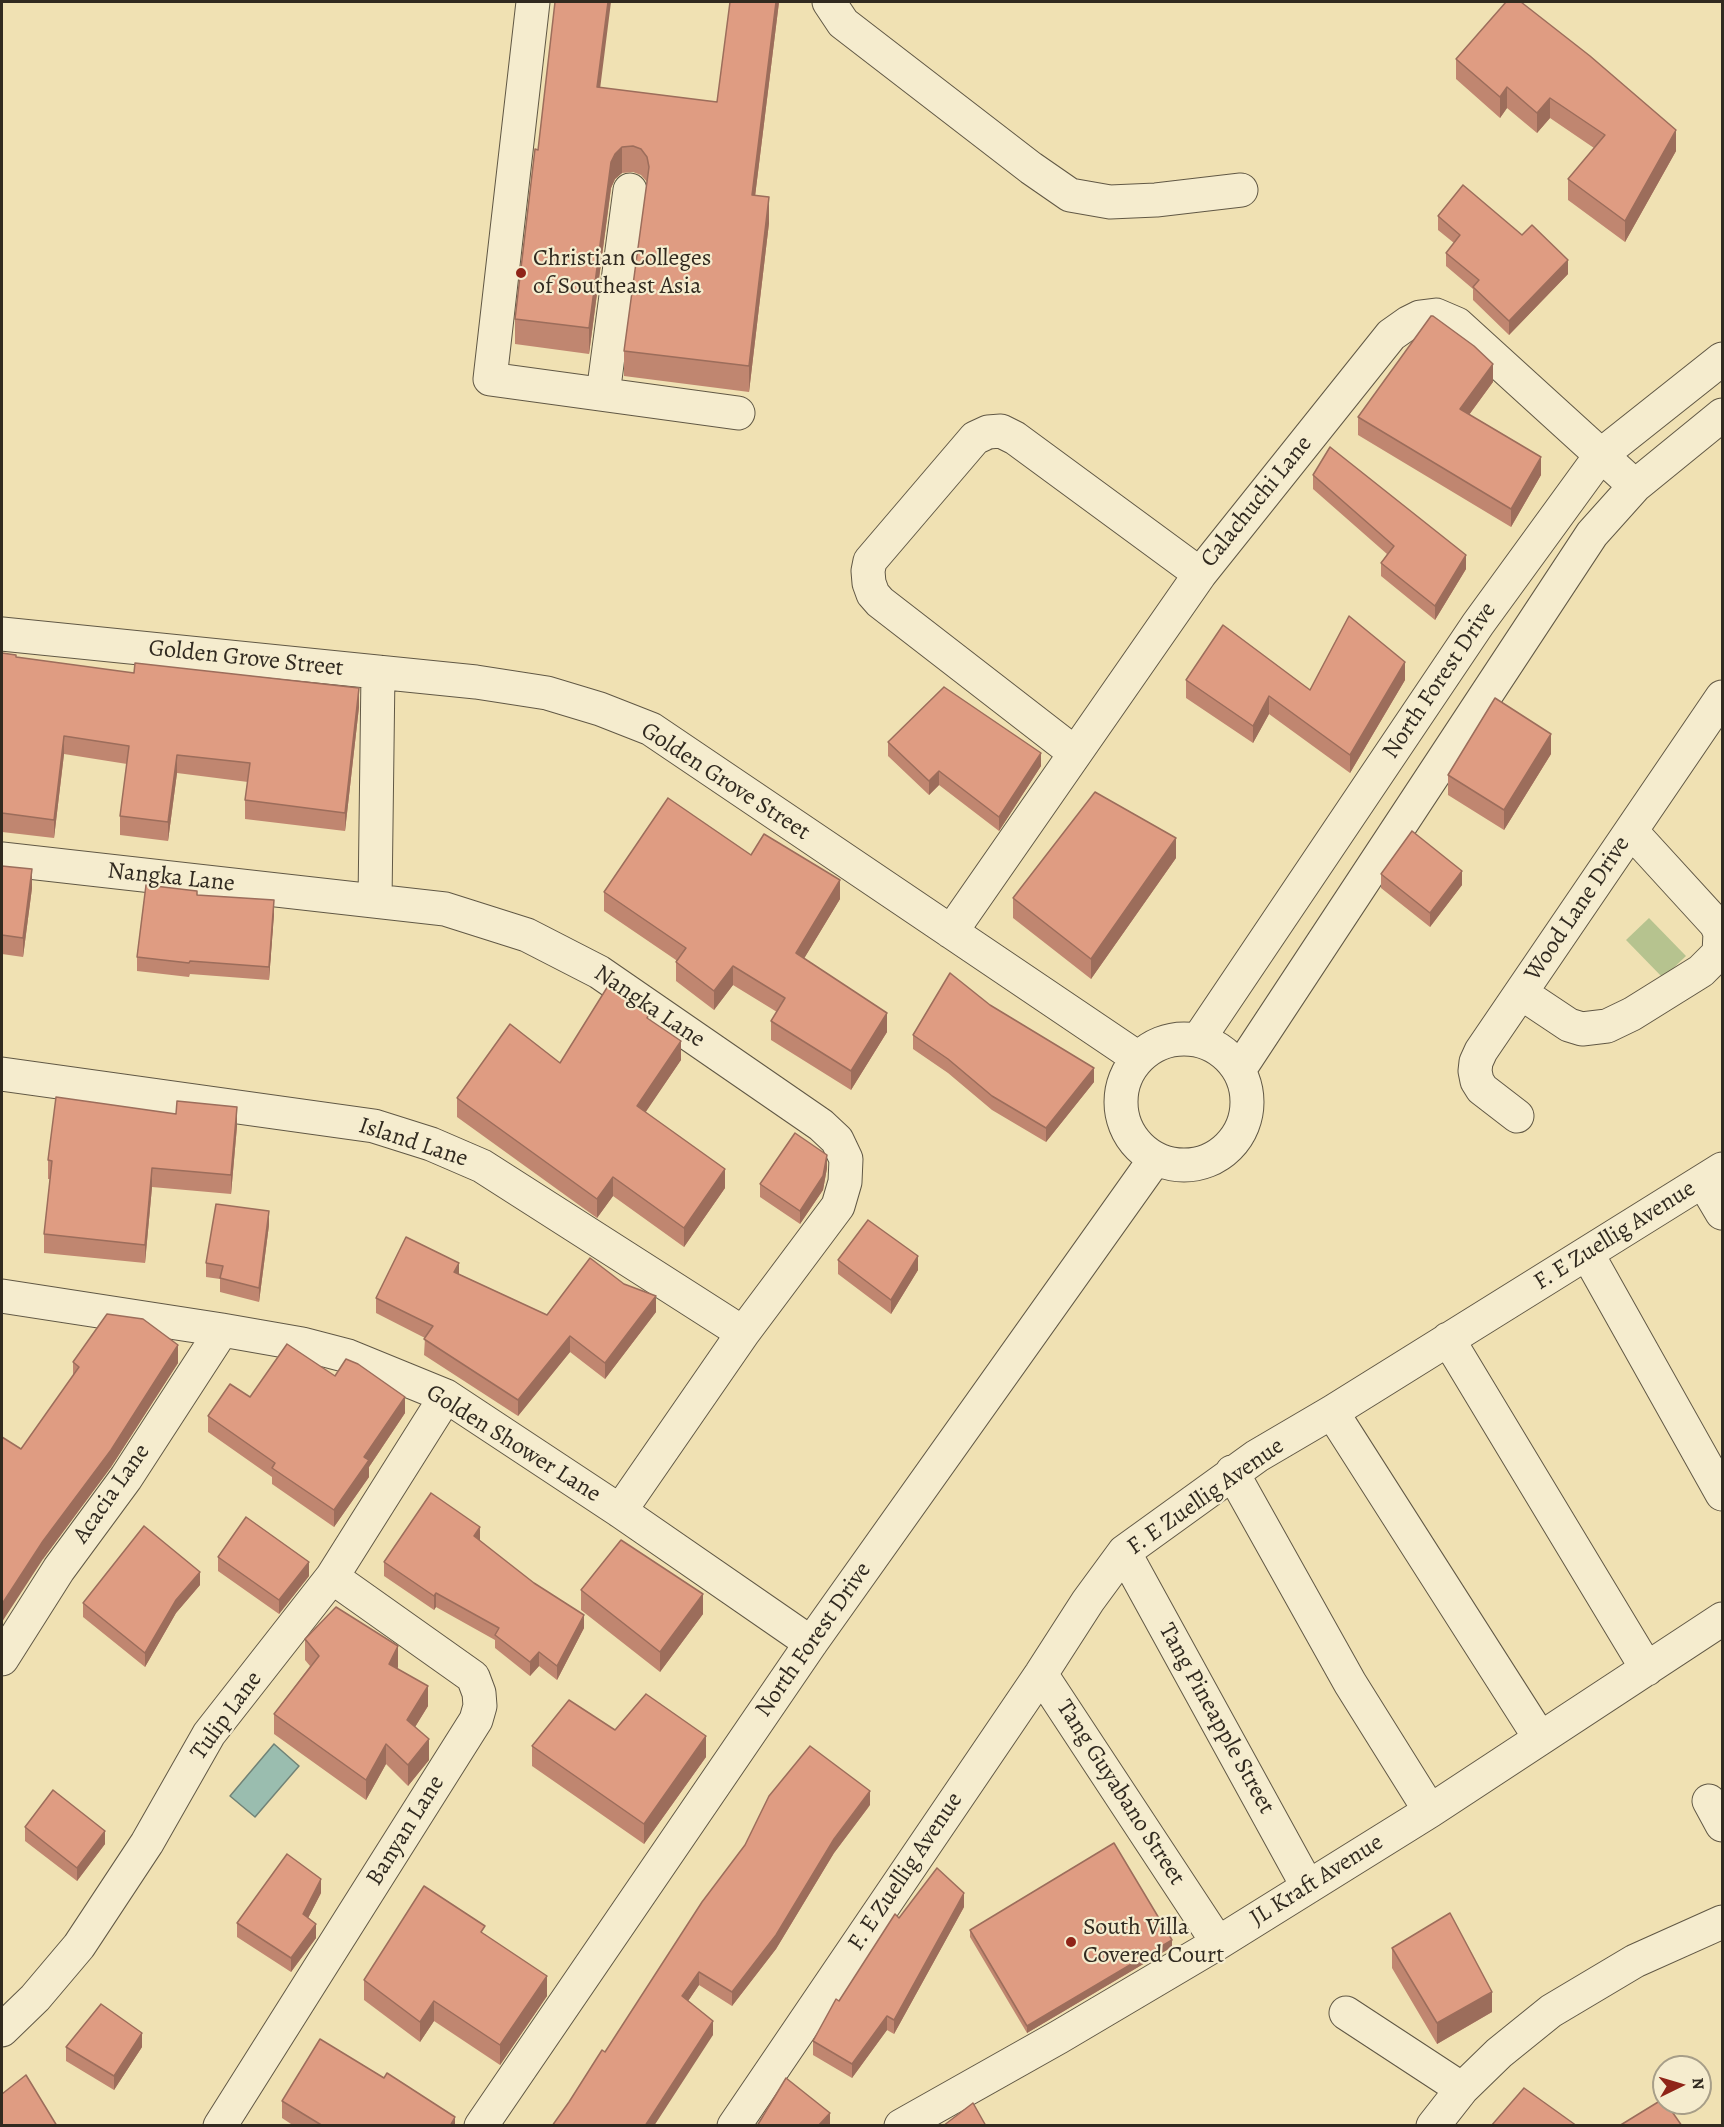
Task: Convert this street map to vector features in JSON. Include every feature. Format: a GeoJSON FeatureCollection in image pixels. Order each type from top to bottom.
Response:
{"type":"FeatureCollection","features":[{"type":"Feature","properties":{"kind":"street"},"geometry":{"type":"LineString","coordinates":[[533,2],[490,379],[738,412]]}},
{"type":"Feature","properties":{"kind":"street"},"geometry":{"type":"LineString","coordinates":[[829,2],[843,23],[1031,168],[1070,195],[1110,202],[1156,200],[1241,190]]}},
{"type":"Feature","properties":{"kind":"street"},"geometry":{"type":"LineString","coordinates":[[603,394],[630,190]]}},
{"type":"Feature","properties":{"kind":"street","name":"Calachuchi Lane"},"geometry":{"type":"LineString","coordinates":[[951,932],[1200,574],[1390,335],[1420,317],[1436,315],[1457,324],[1635,486]]}},
{"type":"Feature","properties":{"kind":"street","name":"North Forest Drive"},"geometry":{"type":"LineString","coordinates":[[1198,1040],[1478,624],[1601,454],[1722,359]]}},
{"type":"Feature","properties":{"kind":"street","name":"North Forest Drive"},"geometry":{"type":"LineString","coordinates":[[1239,1070],[1592,534],[1635,486],[1722,415]]}},
{"type":"Feature","properties":{"kind":"street"},"geometry":{"type":"LineString","coordinates":[[1075,753],[880,602],[873,594],[869,583],[870,561],[975,438],[988,432],[1001,431],[1015,438],[1200,574]]}},
{"type":"Feature","properties":{"kind":"street","name":"Golden Grove Street"},"geometry":{"type":"LineString","coordinates":[[2,634],[476,682],[547,693],[600,709],[651,729],[1138,1058]]}},
{"type":"Feature","properties":{"kind":"street"},"geometry":{"type":"LineString","coordinates":[[375,901],[378,672]]}},
{"type":"Feature","properties":{"kind":"street","name":"Wood Lane Drive"},"geometry":{"type":"LineString","coordinates":[[1517,1116],[1482,1089],[1477,1081],[1476,1062],[1481,1051],[1722,697]]}},
{"type":"Feature","properties":{"kind":"street"},"geometry":{"type":"LineString","coordinates":[[1521,993],[1569,1025],[1582,1029],[1607,1026],[1632,1014],[1701,971],[1719,953],[1720,933],[1708,912],[1631,831]]}},
{"type":"Feature","properties":{"kind":"street","name":"Nangka Lane"},"geometry":{"type":"LineString","coordinates":[[2,859],[445,909],[527,935],[599,972],[821,1125],[837,1140],[846,1159],[845,1182],[838,1206],[743,1333],[620,1511]]}},
{"type":"Feature","properties":{"kind":"street"},"geometry":{"type":"LineString","coordinates":[[1172,1040],[1198,1040],[1215,1046],[1239,1070],[1244,1082],[1247,1110],[1238,1135],[1230,1146],[1207,1162],[1181,1166],[1155,1159],[1143,1151],[1126,1127],[1121,1098],[1129,1070],[1148,1050],[1172,1040]]}},
{"type":"Feature","properties":{"kind":"street","name":"Island Lane"},"geometry":{"type":"LineString","coordinates":[[2,1074],[374,1126],[431,1144],[482,1166],[743,1333]]}},
{"type":"Feature","properties":{"kind":"street","name":"North Forest Drive"},"geometry":{"type":"LineString","coordinates":[[481,2126],[811,1642],[1155,1159]]}},
{"type":"Feature","properties":{"kind":"street"},"geometry":{"type":"LineString","coordinates":[[1713,1175],[1722,1213]]}},
{"type":"Feature","properties":{"kind":"street","name":"F. E Zuellig Avenue"},"geometry":{"type":"LineString","coordinates":[[734,2126],[1041,1674],[1088,1600],[1124,1552],[1232,1472],[1588,1255],[1713,1175]]}},
{"type":"Feature","properties":{"kind":"street"},"geometry":{"type":"LineString","coordinates":[[1588,1255],[1722,1494]]}},
{"type":"Feature","properties":{"kind":"street","name":"Golden Shower Lane"},"geometry":{"type":"LineString","coordinates":[[2,1296],[302,1344],[348,1356],[446,1396],[620,1511],[811,1642]]}},
{"type":"Feature","properties":{"kind":"street","name":"Acacia Lane"},"geometry":{"type":"LineString","coordinates":[[2,1659],[59,1569],[126,1478],[222,1330]]}},
{"type":"Feature","properties":{"kind":"street"},"geometry":{"type":"LineString","coordinates":[[1448,1339],[1647,1669]]}},
{"type":"Feature","properties":{"kind":"street","name":"Tulip Lane"},"geometry":{"type":"LineString","coordinates":[[2,2030],[34,1998],[79,1946],[147,1843],[209,1734],[332,1577],[446,1396]]}},
{"type":"Feature","properties":{"kind":"street"},"geometry":{"type":"LineString","coordinates":[[1332,1413],[1540,1738]]}},
{"type":"Feature","properties":{"kind":"street"},"geometry":{"type":"LineString","coordinates":[[1232,1472],[1350,1683],[1430,1811]]}},
{"type":"Feature","properties":{"kind":"street","name":"Tang Pineapple Street"},"geometry":{"type":"LineString","coordinates":[[1124,1552],[1308,1887]]}},
{"type":"Feature","properties":{"kind":"street","name":"Banyan Lane"},"geometry":{"type":"LineString","coordinates":[[220,2126],[476,1720],[480,1706],[479,1693],[473,1677],[332,1577]]}},
{"type":"Feature","properties":{"kind":"street","name":"JL Kraft Avenue"},"geometry":{"type":"LineString","coordinates":[[901,2126],[1059,2037],[1218,1943],[1430,1811],[1722,1620]]}},
{"type":"Feature","properties":{"kind":"street","name":"Tang Guyabano Street"},"geometry":{"type":"LineString","coordinates":[[1041,1674],[1218,1943]]}},
{"type":"Feature","properties":{"kind":"street"},"geometry":{"type":"LineString","coordinates":[[1433,2126],[1462,2089],[1499,2053],[1551,2011],[1635,1961],[1722,1922]]}},
{"type":"Feature","properties":{"kind":"street"},"geometry":{"type":"LineString","coordinates":[[1346,2013],[1462,2089]]}},
{"type":"Feature","properties":{"kind":"green space"},"geometry":{"type":"Polygon","coordinates":[[[1649,918],[1686,956],[1663,978],[1626,940],[1649,918]]]}},
{"type":"Feature","properties":{"kind":"shaded area"},"geometry":{"type":"Polygon","coordinates":[[[274,1744],[299,1766],[255,1817],[230,1796],[274,1744]]]}},
{"type":"Feature","properties":{"kind":"building"},"geometry":{"type":"Polygon","coordinates":[[[555,2],[608,2],[597,87],[717,102],[730,2],[776,2],[752,195],[769,197],[749,366],[624,351],[649,167],[647,157],[641,149],[633,146],[622,147],[611,162],[589,328],[515,319],[555,2]]]}},
{"type":"Feature","properties":{"kind":"building"},"geometry":{"type":"Polygon","coordinates":[[[1506,2],[1521,2],[1590,56],[1676,130],[1625,221],[1568,179],[1605,135],[1550,98],[1537,113],[1507,87],[1500,97],[1456,59],[1506,2]]]}},
{"type":"Feature","properties":{"kind":"building"},"geometry":{"type":"Polygon","coordinates":[[[1463,185],[1522,235],[1532,225],[1568,260],[1509,321],[1473,287],[1479,280],[1446,253],[1460,235],[1438,216],[1463,185]]]}},
{"type":"Feature","properties":{"kind":"building"},"geometry":{"type":"Polygon","coordinates":[[[1431,316],[1474,346],[1493,364],[1460,409],[1541,457],[1511,509],[1358,417],[1431,316]]]}},
{"type":"Feature","properties":{"kind":"building"},"geometry":{"type":"Polygon","coordinates":[[[1330,447],[1466,555],[1435,606],[1381,563],[1394,546],[1313,475],[1330,447]]]}},
{"type":"Feature","properties":{"kind":"building"},"geometry":{"type":"Polygon","coordinates":[[[1349,616],[1405,662],[1350,755],[1269,696],[1253,726],[1186,680],[1223,625],[1310,690],[1349,616]]]}},
{"type":"Feature","properties":{"kind":"building"},"geometry":{"type":"Polygon","coordinates":[[[2,653],[16,655],[16,657],[134,673],[135,663],[359,688],[345,813],[245,800],[250,763],[177,755],[168,822],[120,816],[129,746],[64,736],[54,820],[2,813],[2,653]]]}},
{"type":"Feature","properties":{"kind":"building"},"geometry":{"type":"Polygon","coordinates":[[[944,687],[1041,753],[999,817],[939,771],[929,781],[888,742],[944,687]]]}},
{"type":"Feature","properties":{"kind":"building"},"geometry":{"type":"Polygon","coordinates":[[[1495,698],[1551,734],[1504,810],[1448,775],[1495,698]]]}},
{"type":"Feature","properties":{"kind":"building"},"geometry":{"type":"Polygon","coordinates":[[[1095,792],[1176,838],[1091,959],[1013,898],[1095,792]]]}},
{"type":"Feature","properties":{"kind":"building"},"geometry":{"type":"Polygon","coordinates":[[[668,798],[751,855],[764,834],[840,880],[796,953],[887,1013],[851,1071],[771,1021],[785,998],[733,966],[714,991],[676,962],[686,948],[604,892],[668,798]]]}},
{"type":"Feature","properties":{"kind":"building"},"geometry":{"type":"Polygon","coordinates":[[[1412,831],[1462,871],[1430,913],[1381,874],[1412,831]]]}},
{"type":"Feature","properties":{"kind":"building"},"geometry":{"type":"Polygon","coordinates":[[[2,866],[32,869],[23,938],[2,935],[2,866]]]}},
{"type":"Feature","properties":{"kind":"building"},"geometry":{"type":"Polygon","coordinates":[[[146,885],[197,891],[197,895],[274,900],[269,967],[190,961],[189,963],[137,957],[146,885]]]}},
{"type":"Feature","properties":{"kind":"building"},"geometry":{"type":"Polygon","coordinates":[[[950,973],[990,1005],[1094,1068],[1046,1128],[992,1096],[948,1059],[913,1035],[950,973]]]}},
{"type":"Feature","properties":{"kind":"building"},"geometry":{"type":"Polygon","coordinates":[[[608,986],[650,1013],[647,1018],[681,1041],[637,1106],[725,1169],[684,1228],[613,1177],[597,1199],[457,1098],[510,1024],[560,1063],[608,986]]]}},
{"type":"Feature","properties":{"kind":"building"},"geometry":{"type":"Polygon","coordinates":[[[56,1097],[176,1114],[177,1101],[237,1107],[231,1175],[152,1168],[145,1245],[44,1234],[52,1161],[48,1160],[56,1097]]]}},
{"type":"Feature","properties":{"kind":"building"},"geometry":{"type":"Polygon","coordinates":[[[795,1133],[827,1155],[823,1176],[800,1211],[760,1184],[795,1133]]]}},
{"type":"Feature","properties":{"kind":"building"},"geometry":{"type":"Polygon","coordinates":[[[216,1204],[269,1211],[259,1288],[220,1278],[223,1266],[206,1263],[216,1204]]]}},
{"type":"Feature","properties":{"kind":"building"},"geometry":{"type":"Polygon","coordinates":[[[868,1220],[918,1256],[891,1300],[838,1260],[868,1220]]]}},
{"type":"Feature","properties":{"kind":"building"},"geometry":{"type":"Polygon","coordinates":[[[406,1237],[459,1263],[454,1272],[547,1315],[590,1258],[624,1284],[656,1296],[605,1363],[570,1336],[518,1400],[424,1339],[433,1326],[376,1298],[406,1237]]]}},
{"type":"Feature","properties":{"kind":"building"},"geometry":{"type":"Polygon","coordinates":[[[107,1314],[143,1319],[178,1345],[111,1450],[43,1541],[2,1604],[2,1437],[21,1449],[79,1367],[73,1362],[107,1314]]]}},
{"type":"Feature","properties":{"kind":"building"},"geometry":{"type":"Polygon","coordinates":[[[287,1344],[335,1376],[346,1359],[358,1364],[405,1397],[364,1457],[369,1460],[334,1510],[272,1468],[275,1463],[208,1416],[230,1384],[250,1397],[287,1344]]]}},
{"type":"Feature","properties":{"kind":"building"},"geometry":{"type":"Polygon","coordinates":[[[431,1493],[480,1527],[474,1536],[534,1583],[584,1615],[557,1666],[539,1652],[530,1662],[495,1635],[499,1628],[436,1593],[434,1596],[384,1562],[431,1493]]]}},
{"type":"Feature","properties":{"kind":"building"},"geometry":{"type":"Polygon","coordinates":[[[246,1517],[309,1562],[279,1600],[218,1557],[246,1517]]]}},
{"type":"Feature","properties":{"kind":"building"},"geometry":{"type":"Polygon","coordinates":[[[144,1526],[200,1572],[176,1600],[145,1653],[83,1603],[144,1526]]]}},
{"type":"Feature","properties":{"kind":"building"},"geometry":{"type":"Polygon","coordinates":[[[621,1540],[703,1594],[660,1652],[581,1590],[621,1540]]]}},
{"type":"Feature","properties":{"kind":"building"},"geometry":{"type":"Polygon","coordinates":[[[336,1607],[398,1646],[389,1664],[428,1686],[407,1720],[429,1739],[408,1765],[386,1744],[366,1780],[274,1714],[319,1656],[305,1639],[336,1607]]]}},
{"type":"Feature","properties":{"kind":"building"},"geometry":{"type":"Polygon","coordinates":[[[646,1694],[706,1736],[644,1824],[532,1746],[569,1700],[615,1730],[646,1694]]]}},
{"type":"Feature","properties":{"kind":"building"},"geometry":{"type":"Polygon","coordinates":[[[810,1746],[870,1791],[834,1839],[776,1935],[732,1992],[699,1972],[682,1996],[713,2021],[645,2126],[552,2126],[602,2050],[605,2052],[702,1902],[745,1845],[769,1796],[810,1746]]]}},
{"type":"Feature","properties":{"kind":"building"},"geometry":{"type":"Polygon","coordinates":[[[53,1790],[105,1831],[77,1868],[25,1827],[53,1790]]]}},
{"type":"Feature","properties":{"kind":"building","name":"South Villa Covered Court"},"geometry":{"type":"Polygon","coordinates":[[[1114,1843],[1172,1940],[1027,2026],[970,1930],[1114,1843]]]}},
{"type":"Feature","properties":{"kind":"building"},"geometry":{"type":"Polygon","coordinates":[[[287,1854],[321,1879],[303,1914],[316,1924],[291,1958],[237,1923],[287,1854]]]}},
{"type":"Feature","properties":{"kind":"building"},"geometry":{"type":"Polygon","coordinates":[[[937,1868],[964,1893],[894,2020],[887,2016],[852,2064],[813,2041],[836,1999],[839,2001],[895,1914],[899,1918],[937,1868]]]}},
{"type":"Feature","properties":{"kind":"building"},"geometry":{"type":"Polygon","coordinates":[[[424,1886],[485,1926],[481,1932],[547,1976],[500,2045],[434,2001],[420,2022],[364,1980],[424,1886]]]}},
{"type":"Feature","properties":{"kind":"building"},"geometry":{"type":"Polygon","coordinates":[[[1450,1913],[1492,1992],[1437,2023],[1392,1948],[1450,1913]]]}},
{"type":"Feature","properties":{"kind":"building"},"geometry":{"type":"Polygon","coordinates":[[[101,2004],[142,2033],[114,2076],[66,2047],[101,2004]]]}},
{"type":"Feature","properties":{"kind":"building"},"geometry":{"type":"Polygon","coordinates":[[[320,2039],[384,2078],[387,2073],[455,2117],[450,2126],[323,2126],[282,2101],[320,2039]]]}},
{"type":"Feature","properties":{"kind":"building"},"geometry":{"type":"Polygon","coordinates":[[[26,2075],[57,2126],[2,2126],[2,2094],[26,2075]]]}},
{"type":"Feature","properties":{"kind":"building"},"geometry":{"type":"Polygon","coordinates":[[[786,2078],[830,2113],[818,2126],[757,2126],[786,2078]]]}},
{"type":"Feature","properties":{"kind":"building"},"geometry":{"type":"Polygon","coordinates":[[[1524,2088],[1577,2126],[1491,2126],[1524,2088]]]}},
{"type":"Feature","properties":{"kind":"building"},"geometry":{"type":"Polygon","coordinates":[[[973,2103],[986,2126],[943,2126],[973,2103]]]}},
{"type":"Feature","properties":{"kind":"building"},"geometry":{"type":"Polygon","coordinates":[[[1652,2106],[1652,2115],[1674,2115],[1682,2126],[1619,2126],[1652,2106]]]}},
{"type":"Feature","properties":{"kind":"place","name":"Christian Colleges of Southeast Asia"},"geometry":{"type":"Point","coordinates":[521,273]}},
{"type":"Feature","properties":{"kind":"place","name":"South Villa Covered Court"},"geometry":{"type":"Point","coordinates":[1071,1942]}}]}
